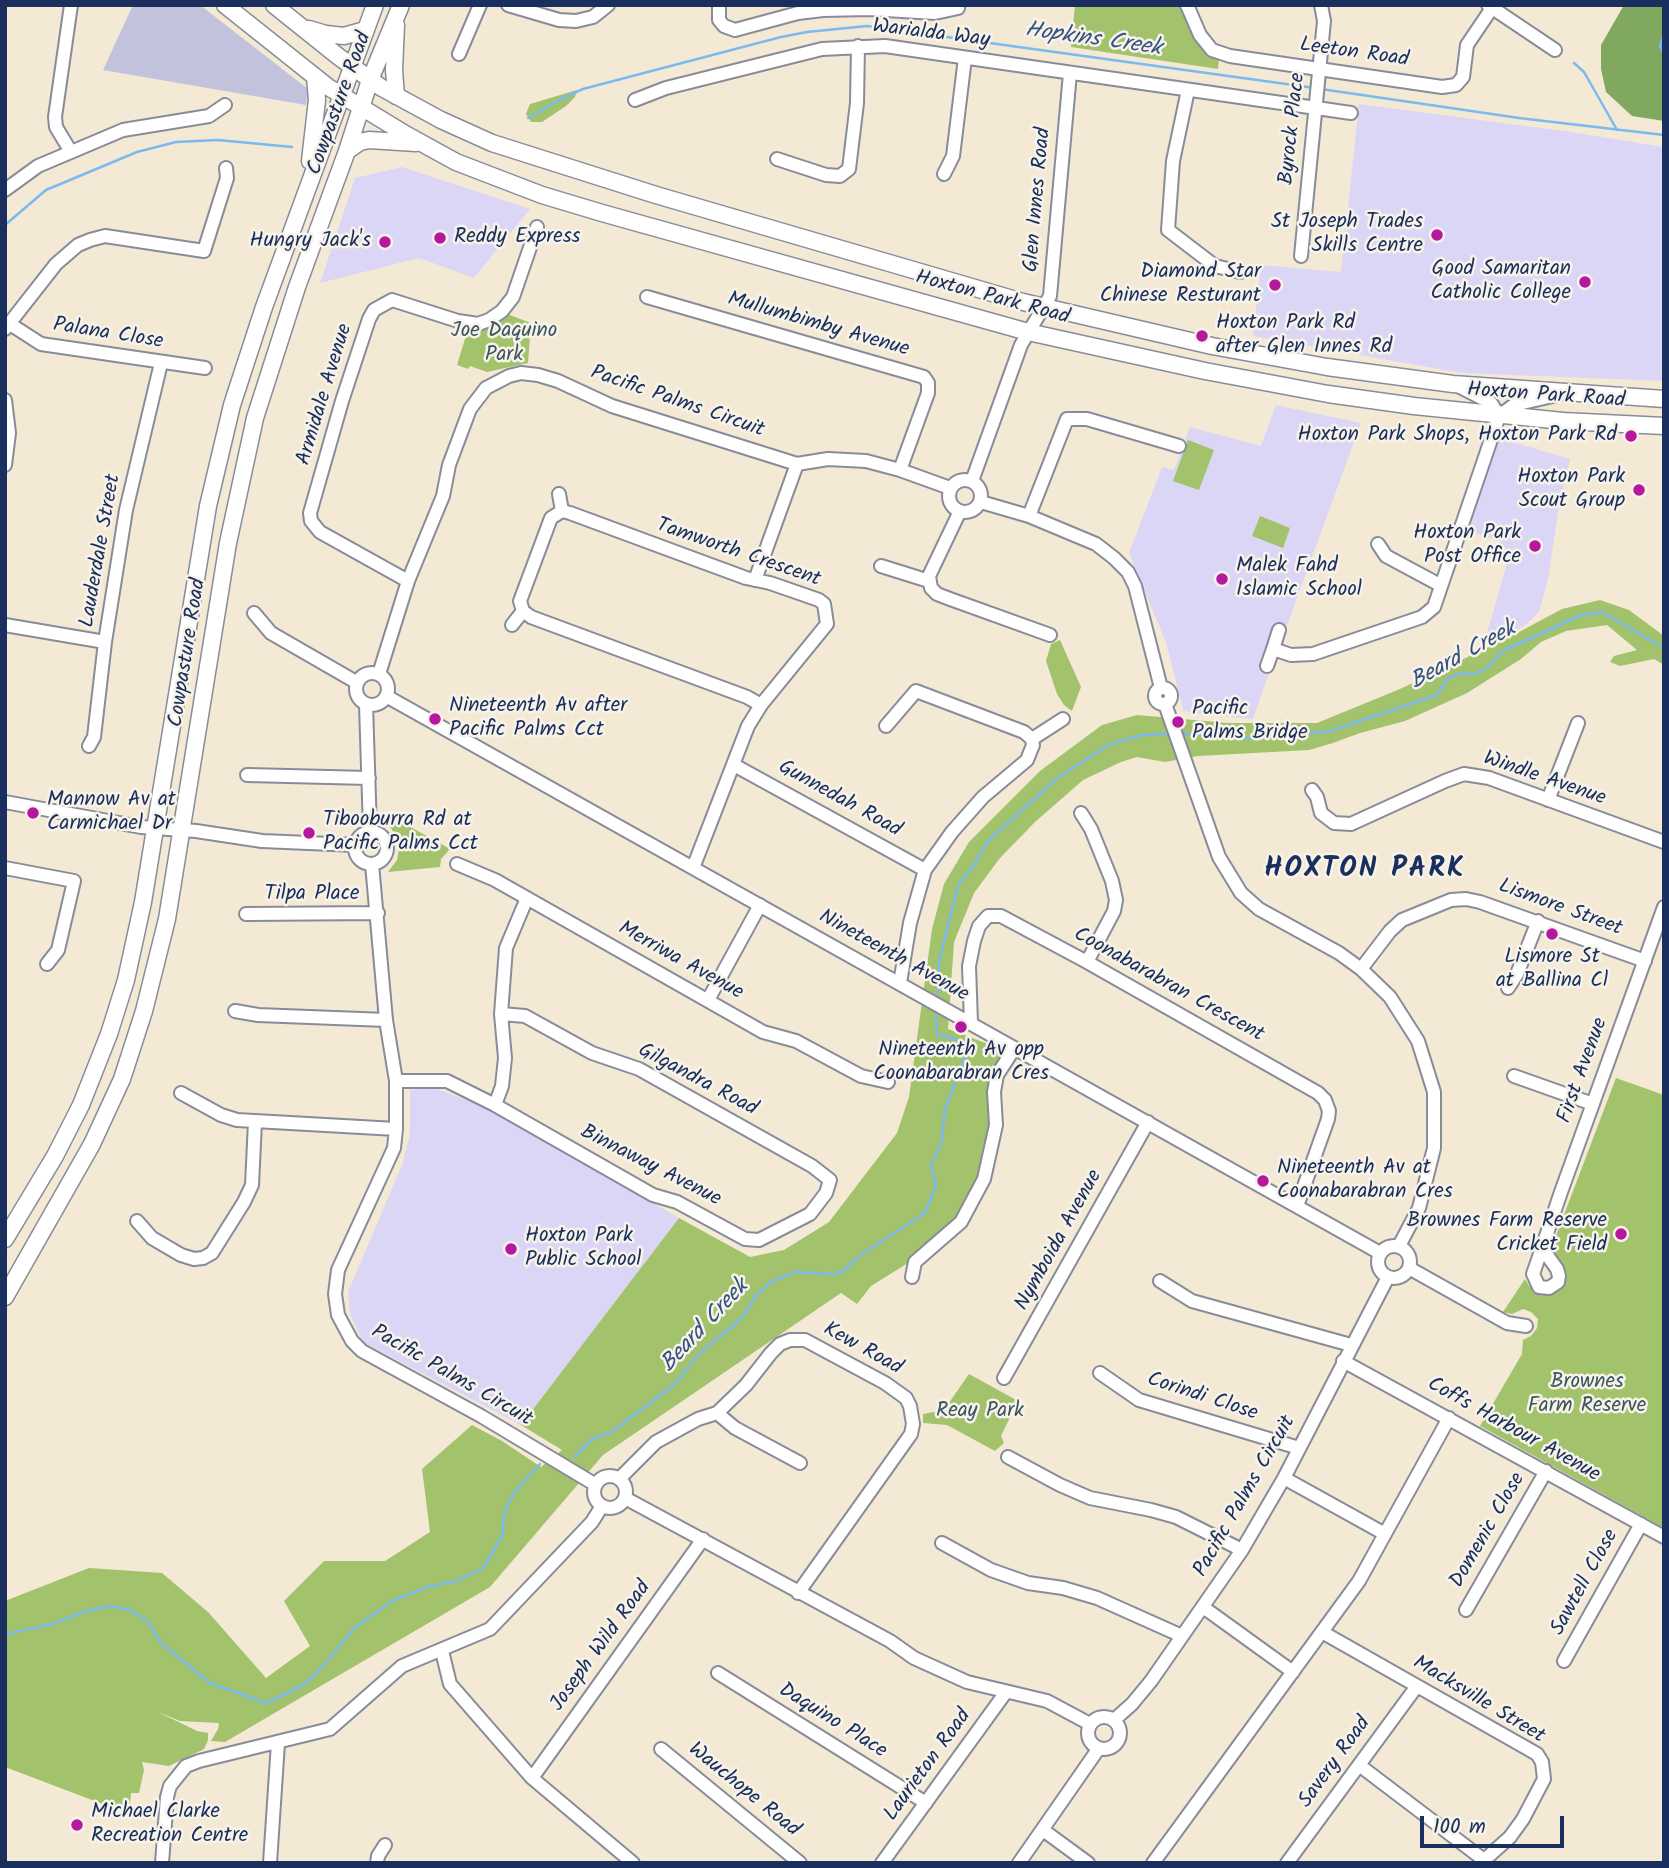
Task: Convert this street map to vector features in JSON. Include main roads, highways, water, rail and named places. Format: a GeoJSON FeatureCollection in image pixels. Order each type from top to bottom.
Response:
{"type":"FeatureCollection","features":[{"type":"Feature","properties":{"kind":"main road","name":"Hoxton Park Road"},"geometry":{"type":"LineString","coordinates":[[225,5],[315,77],[360,108],[456,162],[542,195],[1028,332],[1205,371],[1328,394],[1499,416],[1664,426]]}},
{"type":"Feature","properties":{"kind":"main road","name":"Hoxton Park Road"},"geometry":{"type":"LineString","coordinates":[[274,5],[370,80],[441,120],[492,143],[543,161],[1044,308],[1247,353],[1327,367],[1453,384],[1664,399]]}},
{"type":"Feature","properties":{"kind":"main road","name":"Cowpasture Road"},"geometry":{"type":"LineString","coordinates":[[5,1239],[60,1146],[86,1092],[109,1034],[126,980],[156,828],[208,506],[244,365],[375,5]]}},
{"type":"Feature","properties":{"kind":"main road"},"geometry":{"type":"LineString","coordinates":[[396,96],[394,70],[398,10]]}},
{"type":"Feature","properties":{"kind":"main road","name":"Cowpasture Road"},"geometry":{"type":"LineString","coordinates":[[5,1297],[92,1144],[122,1079],[144,1011],[161,945],[228,543],[256,418],[296,287],[398,10]]}},
{"type":"Feature","properties":{"kind":"main road"},"geometry":{"type":"LineString","coordinates":[[300,27],[344,36],[365,30]]}},
{"type":"Feature","properties":{"kind":"main road"},"geometry":{"type":"LineString","coordinates":[[306,192],[317,100],[315,77]]}},
{"type":"Feature","properties":{"kind":"main road"},"geometry":{"type":"LineString","coordinates":[[347,151],[360,142],[369,140],[422,143]]}},
{"type":"Feature","properties":{"kind":"waterway","name":"Hopkins Creek"},"geometry":{"type":"LineString","coordinates":[[528,118],[583,89],[781,37],[867,26],[1315,88]]}},
{"type":"Feature","properties":{"kind":"waterway"},"geometry":{"type":"LineString","coordinates":[[1664,34],[1660,46],[1664,54]]}},
{"type":"Feature","properties":{"kind":"waterway"},"geometry":{"type":"LineString","coordinates":[[1574,63],[1584,72],[1617,130]]}},
{"type":"Feature","properties":{"kind":"waterway","name":"Hopkins Creek"},"geometry":{"type":"LineString","coordinates":[[1321,89],[1519,118],[1664,135]]}},
{"type":"Feature","properties":{"kind":"waterway","name":"Hopkins Creek"},"geometry":{"type":"LineString","coordinates":[[5,225],[46,190],[137,152],[176,142],[218,140],[292,147]]}},
{"type":"Feature","properties":{"kind":"waterway","name":"Beard Creek"},"geometry":{"type":"LineString","coordinates":[[1185,734],[1262,738],[1330,731],[1437,695],[1448,678],[1462,673],[1478,673],[1490,665],[1501,652],[1581,615],[1602,612],[1664,648]]}},
{"type":"Feature","properties":{"kind":"waterway","name":"Beard Creek"},"geometry":{"type":"LineString","coordinates":[[938,994],[939,962],[958,885],[973,867],[987,842],[1056,779],[1110,744],[1143,735],[1167,734]]}},
{"type":"Feature","properties":{"kind":"waterway","name":"Beard Creek"},"geometry":{"type":"LineString","coordinates":[[574,1457],[592,1439],[612,1432],[676,1383],[697,1356],[742,1318],[757,1294],[773,1281],[795,1272],[832,1274],[843,1271],[859,1256],[925,1213],[936,1185],[931,1165],[941,1144],[945,1109],[965,1057],[964,1045],[953,1038],[937,1035],[936,1009]]}},
{"type":"Feature","properties":{"kind":"waterway","name":"Beard Creek"},"geometry":{"type":"LineString","coordinates":[[5,1634],[49,1625],[108,1606],[128,1609],[147,1620],[160,1642],[210,1683],[266,1703],[304,1685],[355,1627],[392,1601],[431,1586],[457,1581],[483,1568],[502,1536],[505,1510],[516,1490],[540,1464]]}},
{"type":"Feature","properties":{"kind":"place","name":"St Joseph Trades Skills Centre"},"geometry":{"type":"Point","coordinates":[1437,235]}},
{"type":"Feature","properties":{"kind":"place","name":"Reddy Express"},"geometry":{"type":"Point","coordinates":[440,238]}},
{"type":"Feature","properties":{"kind":"place","name":"Hungry Jack's"},"geometry":{"type":"Point","coordinates":[385,242]}},
{"type":"Feature","properties":{"kind":"place","name":"Good Samaritan Catholic College"},"geometry":{"type":"Point","coordinates":[1585,282]}},
{"type":"Feature","properties":{"kind":"place","name":"Diamond Star Chinese Resturant"},"geometry":{"type":"Point","coordinates":[1275,285]}},
{"type":"Feature","properties":{"kind":"place","name":"Hoxton Park Rd after Glen Innes Rd"},"geometry":{"type":"Point","coordinates":[1202,336]}},
{"type":"Feature","properties":{"kind":"place","name":"Hoxton Park Shops, Hoxton Park Rd"},"geometry":{"type":"Point","coordinates":[1631,436]}},
{"type":"Feature","properties":{"kind":"place","name":"Hoxton Park Scout Group"},"geometry":{"type":"Point","coordinates":[1639,490]}},
{"type":"Feature","properties":{"kind":"place","name":"Hoxton Park Post Office"},"geometry":{"type":"Point","coordinates":[1535,546]}},
{"type":"Feature","properties":{"kind":"place","name":"Malek Fahd Islamic School"},"geometry":{"type":"Point","coordinates":[1222,579]}},
{"type":"Feature","properties":{"kind":"place","name":"Nineteenth Av after Pacific Palms Cct"},"geometry":{"type":"Point","coordinates":[435,719]}},
{"type":"Feature","properties":{"kind":"place","name":"Pacific Palms Bridge"},"geometry":{"type":"Point","coordinates":[1178,722]}},
{"type":"Feature","properties":{"kind":"place","name":"Mannow Av at Carmichael Dr"},"geometry":{"type":"Point","coordinates":[33,813]}},
{"type":"Feature","properties":{"kind":"place","name":"Tibooburra Rd at Pacific Palms Cct"},"geometry":{"type":"Point","coordinates":[309,833]}},
{"type":"Feature","properties":{"kind":"place","name":"Lismore St at Ballina Cl"},"geometry":{"type":"Point","coordinates":[1552,934]}},
{"type":"Feature","properties":{"kind":"place","name":"Nineteenth Av opp Coonabarabran Cres"},"geometry":{"type":"Point","coordinates":[961,1027]}},
{"type":"Feature","properties":{"kind":"place","name":"Nineteenth Av at Coonabarabran Cres"},"geometry":{"type":"Point","coordinates":[1263,1181]}},
{"type":"Feature","properties":{"kind":"place","name":"Brownes Farm Reserve Cricket Field"},"geometry":{"type":"Point","coordinates":[1621,1234]}},
{"type":"Feature","properties":{"kind":"place","name":"Hoxton Park Public School"},"geometry":{"type":"Point","coordinates":[511,1249]}},
{"type":"Feature","properties":{"kind":"place","name":"Michael Clarke Recreation Centre"},"geometry":{"type":"Point","coordinates":[77,1825]}},
{"type":"Feature","properties":{"kind":"district","name":"HOXTON PARK"},"geometry":{"type":"Point","coordinates":[1365,871]}},
{"type":"Feature","properties":{"kind":"park label","name":"Joe Daquino Park"},"geometry":{"type":"Point","coordinates":[504,344]}},
{"type":"Feature","properties":{"kind":"park label","name":"Brownes Farm Reserve"},"geometry":{"type":"Point","coordinates":[1587,1395]}},
{"type":"Feature","properties":{"kind":"park label","name":"Reay Park"},"geometry":{"type":"Point","coordinates":[980,1412]}}]}
